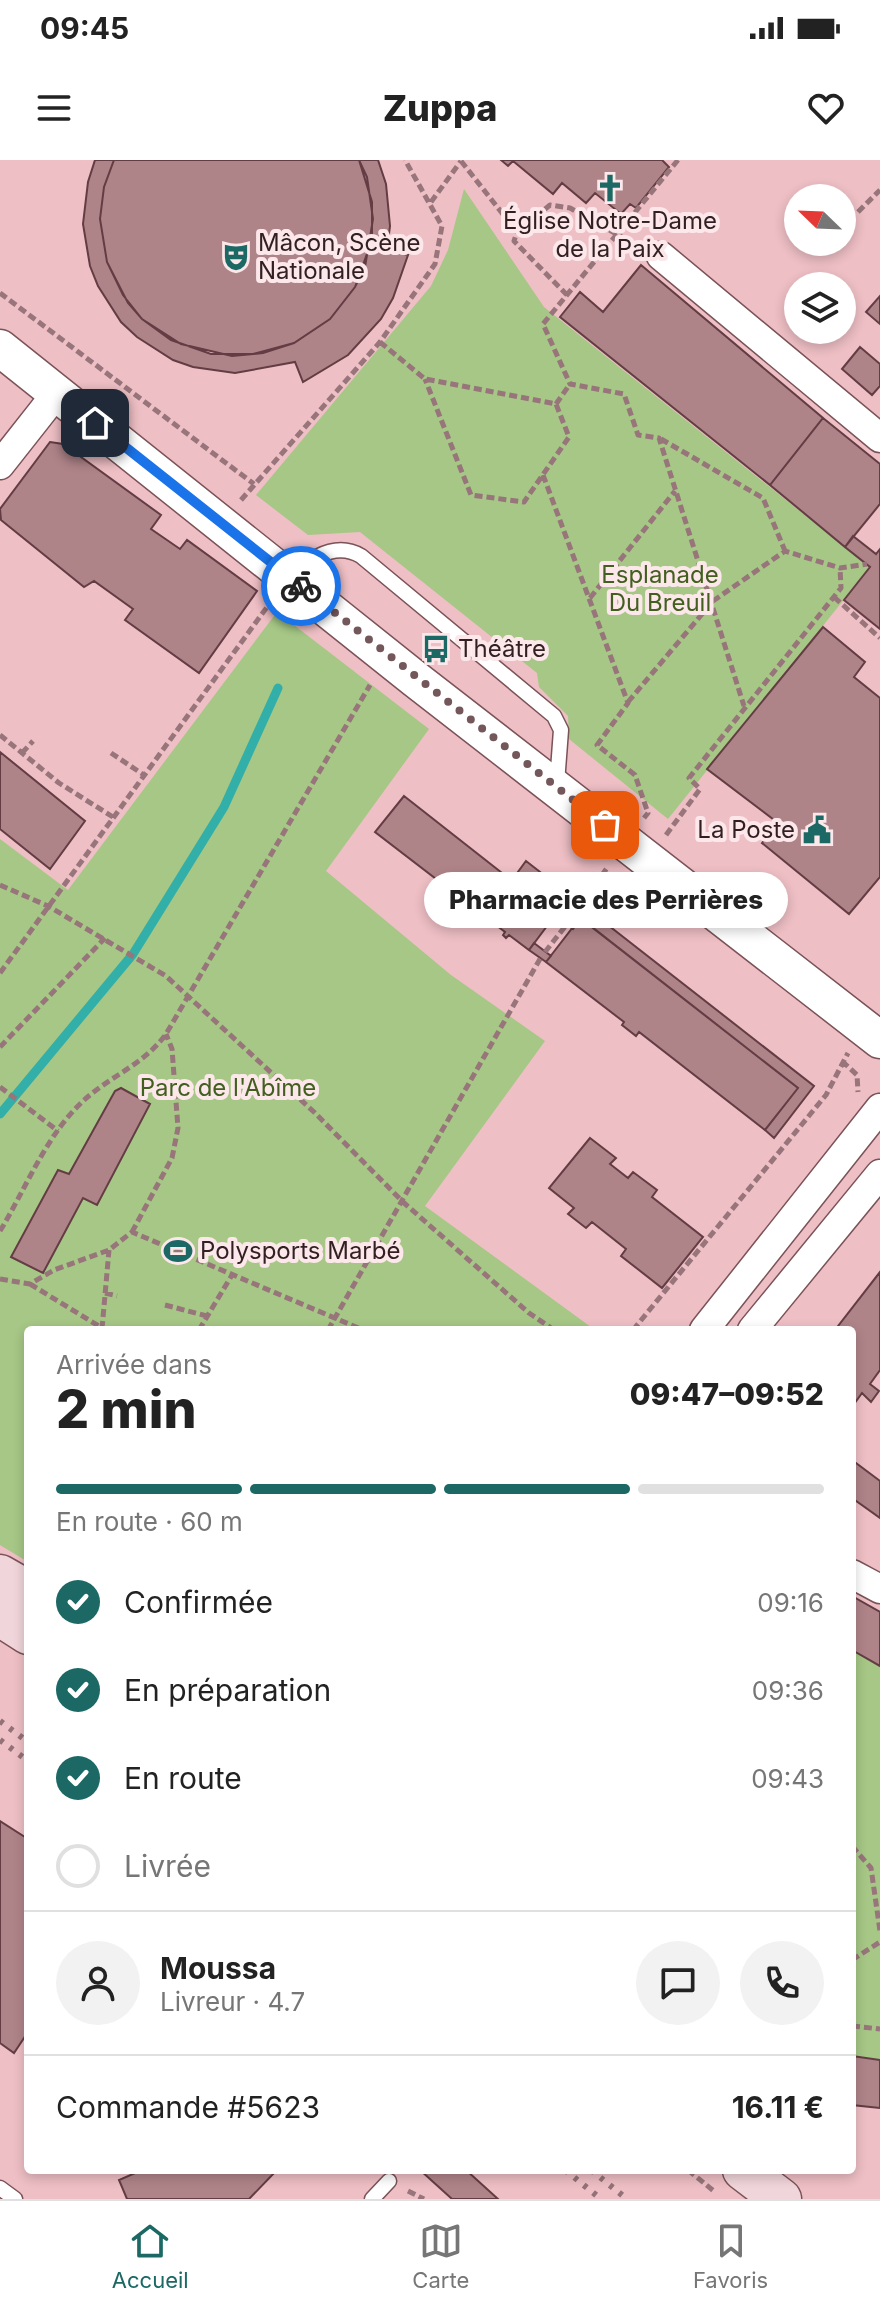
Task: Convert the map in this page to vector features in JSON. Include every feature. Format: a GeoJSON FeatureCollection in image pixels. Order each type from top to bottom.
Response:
{"type":"FeatureCollection","features":[{"type":"Feature","properties":{"kind":"main road"},"geometry":{"type":"LineString","coordinates":[[0,1575],[24,1589]]}},
{"type":"Feature","properties":{"kind":"main road"},"geometry":{"type":"LineString","coordinates":[[0,1616],[24,1631]]}},
{"type":"Feature","properties":{"kind":"main road"},"geometry":{"type":"LineString","coordinates":[[748,2174],[781,2199]]}},
{"type":"Feature","properties":{"kind":"street"},"geometry":{"type":"LineString","coordinates":[[661,256],[880,438]]}},
{"type":"Feature","properties":{"kind":"street"},"geometry":{"type":"LineString","coordinates":[[0,348],[221,526],[873,1035]]}},
{"type":"Feature","properties":{"kind":"street"},"geometry":{"type":"LineString","coordinates":[[0,465],[56,394]]}},
{"type":"Feature","properties":{"kind":"street"},"geometry":{"type":"LineString","coordinates":[[707,1326],[880,1108]]}},
{"type":"Feature","properties":{"kind":"street"},"geometry":{"type":"LineString","coordinates":[[755,1326],[880,1174]]}},
{"type":"Feature","properties":{"kind":"street"},"geometry":{"type":"LineString","coordinates":[[856,1576],[880,1589]]}},
{"type":"Feature","properties":{"kind":"lane"},"geometry":{"type":"LineString","coordinates":[[286,574],[328,551],[342,548],[361,556],[554,716],[561,730],[562,747],[556,787]]}},
{"type":"Feature","properties":{"kind":"lane"},"geometry":{"type":"LineString","coordinates":[[372,2199],[389,2181]]}},
{"type":"Feature","properties":{"kind":"lane"},"geometry":{"type":"LineString","coordinates":[[0,2188],[15,2199]]}},
{"type":"Feature","properties":{"kind":"path"},"geometry":{"type":"LineString","coordinates":[[221,526],[254,484],[380,342],[435,264],[442,226],[405,160]]}},
{"type":"Feature","properties":{"kind":"path"},"geometry":{"type":"LineString","coordinates":[[431,202],[461,160],[517,232]]}},
{"type":"Feature","properties":{"kind":"path"},"geometry":{"type":"LineString","coordinates":[[570,384],[543,324],[678,160]]}},
{"type":"Feature","properties":{"kind":"path"},"geometry":{"type":"LineString","coordinates":[[858,212],[880,190]]}},
{"type":"Feature","properties":{"kind":"path"},"geometry":{"type":"LineString","coordinates":[[567,295],[514,241],[517,232],[550,205],[570,208],[620,234]]}},
{"type":"Feature","properties":{"kind":"path"},"geometry":{"type":"LineString","coordinates":[[0,293],[254,484]]}},
{"type":"Feature","properties":{"kind":"path"},"geometry":{"type":"LineString","coordinates":[[380,342],[425,379],[556,404]]}},
{"type":"Feature","properties":{"kind":"path"},"geometry":{"type":"LineString","coordinates":[[425,379],[471,495],[524,502],[569,437],[556,404]]}},
{"type":"Feature","properties":{"kind":"path"},"geometry":{"type":"LineString","coordinates":[[556,404],[570,384]]}},
{"type":"Feature","properties":{"kind":"path"},"geometry":{"type":"LineString","coordinates":[[570,384],[624,394],[638,435],[659,438],[763,498],[785,551]]}},
{"type":"Feature","properties":{"kind":"path"},"geometry":{"type":"LineString","coordinates":[[659,438],[744,706]]}},
{"type":"Feature","properties":{"kind":"path"},"geometry":{"type":"LineString","coordinates":[[543,475],[628,703]]}},
{"type":"Feature","properties":{"kind":"path"},"geometry":{"type":"LineString","coordinates":[[590,598],[676,490]]}},
{"type":"Feature","properties":{"kind":"path"},"geometry":{"type":"LineString","coordinates":[[785,551],[840,568],[867,564]]}},
{"type":"Feature","properties":{"kind":"path"},"geometry":{"type":"LineString","coordinates":[[637,850],[648,813],[635,775],[597,745],[713,601],[785,551]]}},
{"type":"Feature","properties":{"kind":"path"},"geometry":{"type":"LineString","coordinates":[[581,905],[700,789],[689,778],[841,588],[840,568]]}},
{"type":"Feature","properties":{"kind":"path"},"geometry":{"type":"LineString","coordinates":[[0,973],[272,602],[286,574]]}},
{"type":"Feature","properties":{"kind":"path"},"geometry":{"type":"LineString","coordinates":[[834,597],[880,638]]}},
{"type":"Feature","properties":{"kind":"path"},"geometry":{"type":"LineString","coordinates":[[0,1231],[58,1131],[93,1091],[142,1062],[166,1034],[387,655]]}},
{"type":"Feature","properties":{"kind":"path"},"geometry":{"type":"LineString","coordinates":[[0,735],[59,783],[113,817]]}},
{"type":"Feature","properties":{"kind":"path"},"geometry":{"type":"LineString","coordinates":[[22,753],[33,741]]}},
{"type":"Feature","properties":{"kind":"path"},"geometry":{"type":"LineString","coordinates":[[111,753],[144,775]]}},
{"type":"Feature","properties":{"kind":"path"},"geometry":{"type":"LineString","coordinates":[[0,885],[48,906],[166,976],[314,1112],[403,1202],[549,1326]]}},
{"type":"Feature","properties":{"kind":"path"},"geometry":{"type":"LineString","coordinates":[[545,952],[567,924]]}},
{"type":"Feature","properties":{"kind":"path"},"geometry":{"type":"LineString","coordinates":[[0,1047],[105,938]]}},
{"type":"Feature","properties":{"kind":"path"},"geometry":{"type":"LineString","coordinates":[[330,1326],[540,959]]}},
{"type":"Feature","properties":{"kind":"path"},"geometry":{"type":"LineString","coordinates":[[30,1284],[54,1270],[109,1250],[132,1232],[172,1158],[178,1128],[172,1049],[166,1034]]}},
{"type":"Feature","properties":{"kind":"path"},"geometry":{"type":"LineString","coordinates":[[636,1326],[826,1095],[842,1061],[873,1035]]}},
{"type":"Feature","properties":{"kind":"path"},"geometry":{"type":"LineString","coordinates":[[0,1087],[58,1131]]}},
{"type":"Feature","properties":{"kind":"path"},"geometry":{"type":"LineString","coordinates":[[132,1232],[355,1326]]}},
{"type":"Feature","properties":{"kind":"path"},"geometry":{"type":"LineString","coordinates":[[102,1326],[109,1250]]}},
{"type":"Feature","properties":{"kind":"path"},"geometry":{"type":"LineString","coordinates":[[201,1326],[232,1275]]}},
{"type":"Feature","properties":{"kind":"path"},"geometry":{"type":"LineString","coordinates":[[0,1279],[30,1284],[97,1326]]}},
{"type":"Feature","properties":{"kind":"path"},"geometry":{"type":"LineString","coordinates":[[105,1293],[117,1296]]}},
{"type":"Feature","properties":{"kind":"path"},"geometry":{"type":"LineString","coordinates":[[165,1305],[207,1316]]}},
{"type":"Feature","properties":{"kind":"path"},"geometry":{"type":"LineString","coordinates":[[856,1851],[871,1868],[880,1931]]}},
{"type":"Feature","properties":{"kind":"path"},"geometry":{"type":"LineString","coordinates":[[856,1957],[880,1942]]}},
{"type":"Feature","properties":{"kind":"path"},"geometry":{"type":"LineString","coordinates":[[856,2026],[880,2029]]}},
{"type":"Feature","properties":{"kind":"path"},"geometry":{"type":"LineString","coordinates":[[693,2174],[723,2199]]}},
{"type":"Feature","properties":{"kind":"green space","name":"Esplanade Du Breuil"},"geometry":{"type":"Polygon","coordinates":[[[464,189],[544,307],[870,567],[668,819],[569,739],[568,716],[539,687],[537,673],[360,532],[308,535],[256,495],[431,286],[448,250],[464,189]]]}},
{"type":"Feature","properties":{"kind":"green space","name":"Parc de l'Abîme"},"geometry":{"type":"Polygon","coordinates":[[[277,612],[429,729],[326,871],[451,975],[545,1041],[425,1206],[590,1326],[24,1326],[24,1560],[0,1545],[0,839],[68,890],[277,612]]]}},
{"type":"Feature","properties":{"kind":"green space"},"geometry":{"type":"Polygon","coordinates":[[[856,1652],[880,1666],[880,2060],[856,2057],[856,1652]]]}},
{"type":"Feature","properties":{"kind":"building"},"geometry":{"type":"Polygon","coordinates":[[[95,160],[114,160],[104,187],[100,219],[107,262],[128,303],[142,319],[171,340],[211,354],[253,354],[294,343],[330,319],[355,287],[372,240],[372,202],[359,160],[378,160],[386,184],[390,226],[387,250],[408,255],[393,298],[381,319],[348,355],[303,382],[295,362],[235,373],[193,367],[173,360],[137,337],[121,322],[98,286],[90,266],[83,224],[88,182],[95,160]]]}},
{"type":"Feature","properties":{"kind":"building","name":"Mâcon, Scène Nationale"},"geometry":{"type":"Polygon","coordinates":[[[114,160],[359,160],[367,177],[373,219],[365,267],[355,287],[330,319],[294,343],[263,353],[232,356],[181,344],[142,319],[123,295],[107,262],[100,219],[104,187],[114,160]]]}},
{"type":"Feature","properties":{"kind":"building","name":"Église Notre-Dame de la Paix"},"geometry":{"type":"Polygon","coordinates":[[[501,160],[662,160],[669,167],[636,208],[630,204],[621,214],[595,193],[586,203],[562,183],[553,194],[513,161],[508,166],[501,160]]]}},
{"type":"Feature","properties":{"kind":"building"},"geometry":{"type":"Polygon","coordinates":[[[641,265],[823,418],[770,485],[560,317],[580,292],[603,312],[641,265]]]}},
{"type":"Feature","properties":{"kind":"building"},"geometry":{"type":"Polygon","coordinates":[[[880,296],[880,324],[866,312],[880,296]]]}},
{"type":"Feature","properties":{"kind":"building"},"geometry":{"type":"Polygon","coordinates":[[[860,347],[880,364],[880,386],[872,395],[842,369],[860,347]]]}},
{"type":"Feature","properties":{"kind":"building"},"geometry":{"type":"Polygon","coordinates":[[[823,418],[880,464],[880,504],[845,547],[770,485],[823,418]]]}},
{"type":"Feature","properties":{"kind":"building"},"geometry":{"type":"Polygon","coordinates":[[[50,442],[63,444],[161,515],[151,529],[180,549],[187,540],[257,591],[199,673],[125,620],[133,609],[94,581],[84,587],[1,520],[0,509],[50,442]]]}},
{"type":"Feature","properties":{"kind":"building"},"geometry":{"type":"Polygon","coordinates":[[[853,536],[876,554],[880,549],[880,629],[844,600],[870,567],[845,547],[853,536]]]}},
{"type":"Feature","properties":{"kind":"building"},"geometry":{"type":"Polygon","coordinates":[[[823,627],[865,662],[854,677],[880,698],[880,877],[849,914],[762,843],[778,823],[707,769],[823,627]]]}},
{"type":"Feature","properties":{"kind":"building"},"geometry":{"type":"Polygon","coordinates":[[[0,752],[85,821],[50,869],[0,829],[0,752]]]}},
{"type":"Feature","properties":{"kind":"building"},"geometry":{"type":"Polygon","coordinates":[[[404,796],[520,887],[528,877],[555,898],[556,914],[529,950],[509,935],[506,938],[503,935],[505,932],[375,832],[404,796]]]}},
{"type":"Feature","properties":{"kind":"building"},"geometry":{"type":"Polygon","coordinates":[[[526,861],[814,1086],[774,1138],[765,1130],[798,1088],[528,877],[520,887],[512,880],[526,861]]]}},
{"type":"Feature","properties":{"kind":"building"},"geometry":{"type":"Polygon","coordinates":[[[555,898],[580,918],[573,929],[555,915],[555,898]]]}},
{"type":"Feature","properties":{"kind":"building"},"geometry":{"type":"Polygon","coordinates":[[[580,918],[798,1088],[765,1130],[639,1032],[636,1036],[622,1025],[624,1022],[546,962],[580,918]]]}},
{"type":"Feature","properties":{"kind":"building"},"geometry":{"type":"Polygon","coordinates":[[[534,943],[551,956],[546,962],[529,950],[534,943]]]}},
{"type":"Feature","properties":{"kind":"building"},"geometry":{"type":"Polygon","coordinates":[[[121,1088],[150,1104],[97,1205],[83,1198],[43,1273],[11,1257],[58,1170],[69,1174],[115,1091],[121,1088]]]}},
{"type":"Feature","properties":{"kind":"building"},"geometry":{"type":"Polygon","coordinates":[[[590,1138],[616,1158],[610,1164],[628,1178],[633,1172],[657,1190],[652,1197],[703,1237],[662,1288],[621,1256],[626,1249],[592,1222],[586,1228],[568,1214],[574,1208],[549,1188],[590,1138]]]}},
{"type":"Feature","properties":{"kind":"building"},"geometry":{"type":"Polygon","coordinates":[[[880,1272],[880,1370],[870,1384],[879,1391],[871,1402],[862,1393],[856,1401],[856,1326],[838,1326],[880,1272]]]}},
{"type":"Feature","properties":{"kind":"building"},"geometry":{"type":"Polygon","coordinates":[[[856,1463],[880,1481],[880,1518],[856,1501],[856,1463]]]}},
{"type":"Feature","properties":{"kind":"building"},"geometry":{"type":"Polygon","coordinates":[[[856,1598],[880,1612],[880,1666],[856,1652],[856,1598]]]}},
{"type":"Feature","properties":{"kind":"building"},"geometry":{"type":"Polygon","coordinates":[[[0,1821],[24,1836],[24,2038],[14,2053],[0,2043],[0,1821]]]}},
{"type":"Feature","properties":{"kind":"building"},"geometry":{"type":"Polygon","coordinates":[[[856,2057],[880,2060],[880,2108],[856,2105],[856,2057]]]}},
{"type":"Feature","properties":{"kind":"building"},"geometry":{"type":"Polygon","coordinates":[[[133,2174],[273,2174],[249,2199],[127,2199],[119,2180],[133,2174]]]}},
{"type":"Feature","properties":{"kind":"building"},"geometry":{"type":"Polygon","coordinates":[[[424,2174],[470,2174],[498,2199],[452,2199],[424,2174]]]}},
{"type":"Feature","properties":{"kind":"waterway"},"geometry":{"type":"LineString","coordinates":[[0,1114],[133,954],[224,807],[278,688]]}},
{"type":"Feature","properties":{"kind":"railway"},"geometry":{"type":"LineString","coordinates":[[0,1721],[24,1739]]}},
{"type":"Feature","properties":{"kind":"railway"},"geometry":{"type":"LineString","coordinates":[[0,1740],[24,1758]]}},
{"type":"Feature","properties":{"kind":"railway"},"geometry":{"type":"LineString","coordinates":[[570,2174],[601,2199]]}},
{"type":"Feature","properties":{"kind":"railway"},"geometry":{"type":"LineString","coordinates":[[596,2174],[627,2199]]}},
{"type":"Feature","properties":{"kind":"way so far"},"geometry":{"type":"LineString","coordinates":[[301,586],[415,679],[605,825]]}},
{"type":"Feature","properties":{"kind":"place","name":"Église Notre-Dame de la Paix"},"geometry":{"type":"Point","coordinates":[610,188]}},
{"type":"Feature","properties":{"kind":"place","name":"Mâcon, Scène Nationale"},"geometry":{"type":"Point","coordinates":[236,257]}},
{"type":"Feature","properties":{"kind":"place","name":"Théâtre"},"geometry":{"type":"Point","coordinates":[436,649]}},
{"type":"Feature","properties":{"kind":"place","name":"Pharmacie des Perrières"},"geometry":{"type":"Point","coordinates":[605,825]}},
{"type":"Feature","properties":{"kind":"place","name":"La Poste"},"geometry":{"type":"Point","coordinates":[817,830]}},
{"type":"Feature","properties":{"kind":"place","name":"Polysports Marbé"},"geometry":{"type":"Point","coordinates":[178,1251]}},
{"type":"Feature","properties":{"kind":"route"},"geometry":{"type":"LineString","coordinates":[[95,423],[221,526],[301,586]]}}]}
